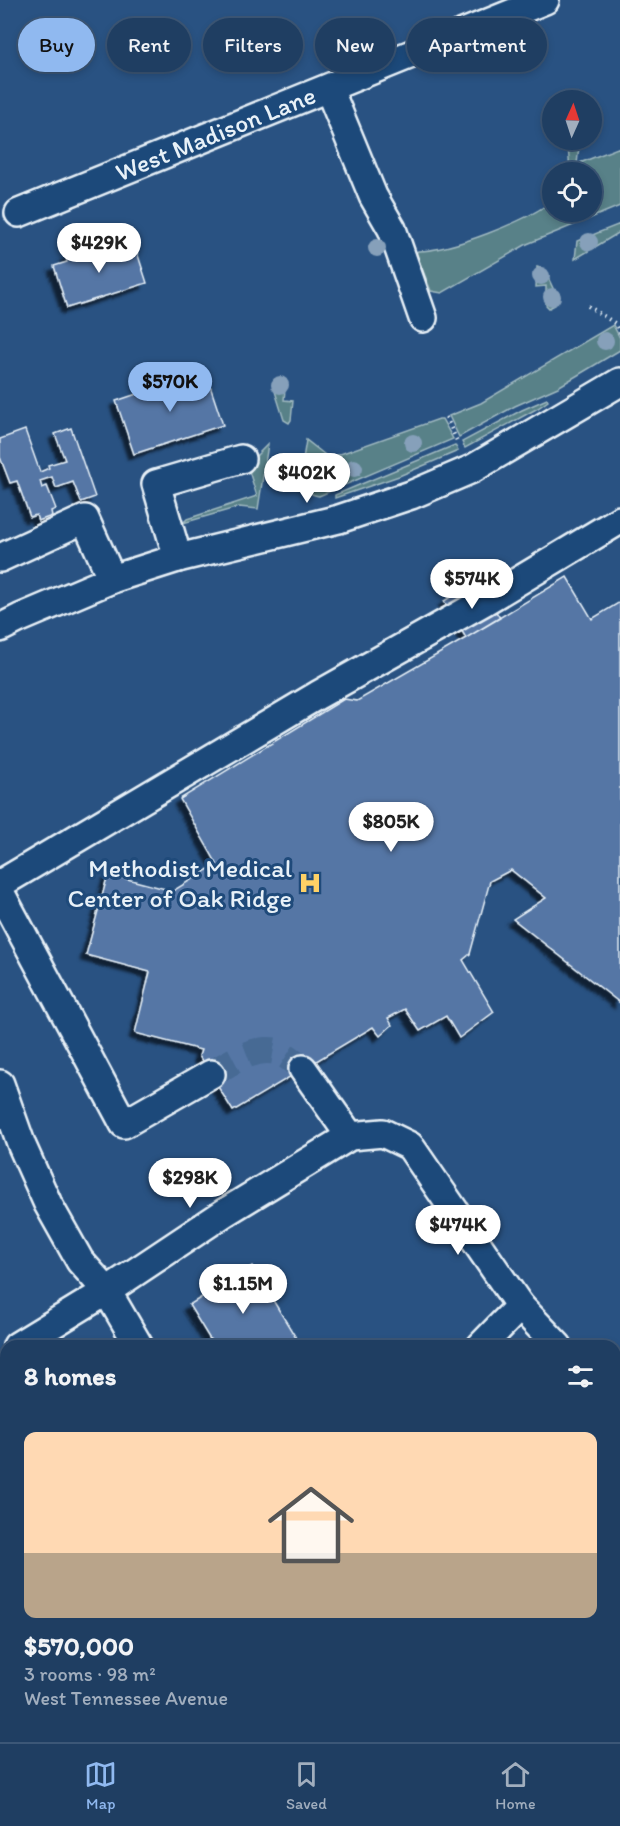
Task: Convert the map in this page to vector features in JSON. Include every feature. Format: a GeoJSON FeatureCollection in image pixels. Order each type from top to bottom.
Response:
{"type":"FeatureCollection","features":[{"type":"Feature","properties":{"kind":"street","name":"West Madison Lane"},"geometry":{"type":"LineString","coordinates":[[19,213],[545,0]]}},
{"type":"Feature","properties":{"kind":"street"},"geometry":{"type":"LineString","coordinates":[[329,89],[373,195],[392,229],[423,318]]}},
{"type":"Feature","properties":{"kind":"street"},"geometry":{"type":"LineString","coordinates":[[0,628],[112,579],[178,558],[339,519],[411,495],[472,469],[620,382]]}},
{"type":"Feature","properties":{"kind":"street"},"geometry":{"type":"LineString","coordinates":[[178,558],[156,484],[240,459]]}},
{"type":"Feature","properties":{"kind":"street"},"geometry":{"type":"LineString","coordinates":[[0,558],[85,519],[112,579]]}},
{"type":"Feature","properties":{"kind":"street"},"geometry":{"type":"LineString","coordinates":[[0,884],[318,694],[485,601],[620,520]]}},
{"type":"Feature","properties":{"kind":"street"},"geometry":{"type":"LineString","coordinates":[[0,892],[124,1124],[211,1074]]}},
{"type":"Feature","properties":{"kind":"street"},"geometry":{"type":"LineString","coordinates":[[303,1069],[350,1136]]}},
{"type":"Feature","properties":{"kind":"street"},"geometry":{"type":"LineString","coordinates":[[0,1084],[22,1146],[48,1204],[80,1261],[107,1291],[136,1340]]}},
{"type":"Feature","properties":{"kind":"street"},"geometry":{"type":"LineString","coordinates":[[27,1340],[107,1291],[224,1213],[350,1136],[383,1132],[410,1146],[520,1306],[552,1340]]}},
{"type":"Feature","properties":{"kind":"street"},"geometry":{"type":"LineString","coordinates":[[487,1340],[520,1306]]}},
{"type":"Feature","properties":{"kind":"path"},"geometry":{"type":"LineString","coordinates":[[588,306],[616,324],[620,333]]}},
{"type":"Feature","properties":{"kind":"path"},"geometry":{"type":"LineString","coordinates":[[446,417],[457,441]]}},
{"type":"Feature","properties":{"kind":"green space"},"geometry":{"type":"Polygon","coordinates":[[[620,147],[620,206],[602,213],[602,162],[582,162],[620,147]]]}},
{"type":"Feature","properties":{"kind":"green space"},"geometry":{"type":"Polygon","coordinates":[[[568,150],[579,150],[577,162],[569,162],[568,150]]]}},
{"type":"Feature","properties":{"kind":"green space"},"geometry":{"type":"Polygon","coordinates":[[[542,208],[542,222],[581,222],[527,244],[442,293],[431,291],[416,253],[418,251],[449,246],[488,234],[542,208]]]}},
{"type":"Feature","properties":{"kind":"green space"},"geometry":{"type":"Polygon","coordinates":[[[620,224],[620,232],[575,259],[577,241],[620,224]]]}},
{"type":"Feature","properties":{"kind":"green space"},"geometry":{"type":"Polygon","coordinates":[[[537,267],[544,269],[558,299],[555,305],[549,308],[546,305],[546,286],[536,287],[537,267]]]}},
{"type":"Feature","properties":{"kind":"green space"},"geometry":{"type":"Polygon","coordinates":[[[613,325],[620,338],[620,350],[558,387],[515,406],[459,437],[449,416],[481,403],[613,325]]]}},
{"type":"Feature","properties":{"kind":"green space"},"geometry":{"type":"Polygon","coordinates":[[[282,378],[286,380],[284,400],[293,401],[289,423],[284,420],[274,388],[276,380],[282,378]]]}},
{"type":"Feature","properties":{"kind":"green space"},"geometry":{"type":"Polygon","coordinates":[[[547,399],[548,401],[538,408],[465,448],[462,442],[547,399]]]}},
{"type":"Feature","properties":{"kind":"green space"},"geometry":{"type":"Polygon","coordinates":[[[442,419],[453,439],[319,496],[306,488],[303,481],[302,464],[306,440],[329,458],[442,419]]]}},
{"type":"Feature","properties":{"kind":"green space"},"geometry":{"type":"Polygon","coordinates":[[[268,444],[258,509],[239,507],[183,523],[187,519],[257,496],[247,465],[268,444]]]}},
{"type":"Feature","properties":{"kind":"green space"},"geometry":{"type":"Polygon","coordinates":[[[455,445],[458,451],[399,476],[335,498],[335,495],[455,445]]]}},
{"type":"Feature","properties":{"kind":"building"},"geometry":{"type":"Polygon","coordinates":[[[134,243],[147,283],[67,308],[54,266],[67,262],[66,256],[95,247],[97,250],[111,246],[113,250],[134,243]]]}},
{"type":"Feature","properties":{"kind":"building"},"geometry":{"type":"Polygon","coordinates":[[[205,371],[223,425],[134,454],[116,401],[205,371]]]}},
{"type":"Feature","properties":{"kind":"building"},"geometry":{"type":"Polygon","coordinates":[[[71,428],[95,497],[81,502],[73,482],[56,488],[52,477],[40,481],[42,488],[47,486],[56,509],[51,511],[52,516],[38,521],[36,515],[30,517],[17,481],[10,483],[0,457],[0,439],[25,430],[40,472],[49,468],[48,465],[65,460],[55,434],[71,428]]]}},
{"type":"Feature","properties":{"kind":"building"},"geometry":{"type":"Polygon","coordinates":[[[567,577],[592,619],[620,602],[620,1003],[513,919],[546,898],[511,870],[490,881],[470,954],[463,960],[494,1012],[459,1038],[446,1016],[420,1031],[405,1009],[388,1018],[392,1025],[380,1036],[373,1027],[233,1111],[199,1056],[201,1050],[135,1033],[150,972],[86,955],[108,874],[173,891],[217,864],[180,799],[344,699],[357,701],[567,577]]]}},
{"type":"Feature","properties":{"kind":"building"},"geometry":{"type":"Polygon","coordinates":[[[477,581],[500,618],[466,638],[444,601],[477,581]]]}},
{"type":"Feature","properties":{"kind":"building"},"geometry":{"type":"Polygon","coordinates":[[[252,1266],[297,1340],[210,1340],[189,1305],[252,1266]]]}},
{"type":"Feature","properties":{"kind":"tunnel"},"geometry":{"type":"LineString","coordinates":[[211,1074],[241,1057],[266,1050],[282,1054],[303,1069]]}},
{"type":"Feature","properties":{"kind":"place","name":"Methodist Medical Center of Oak Ridge"},"geometry":{"type":"Point","coordinates":[310,883]}}]}
